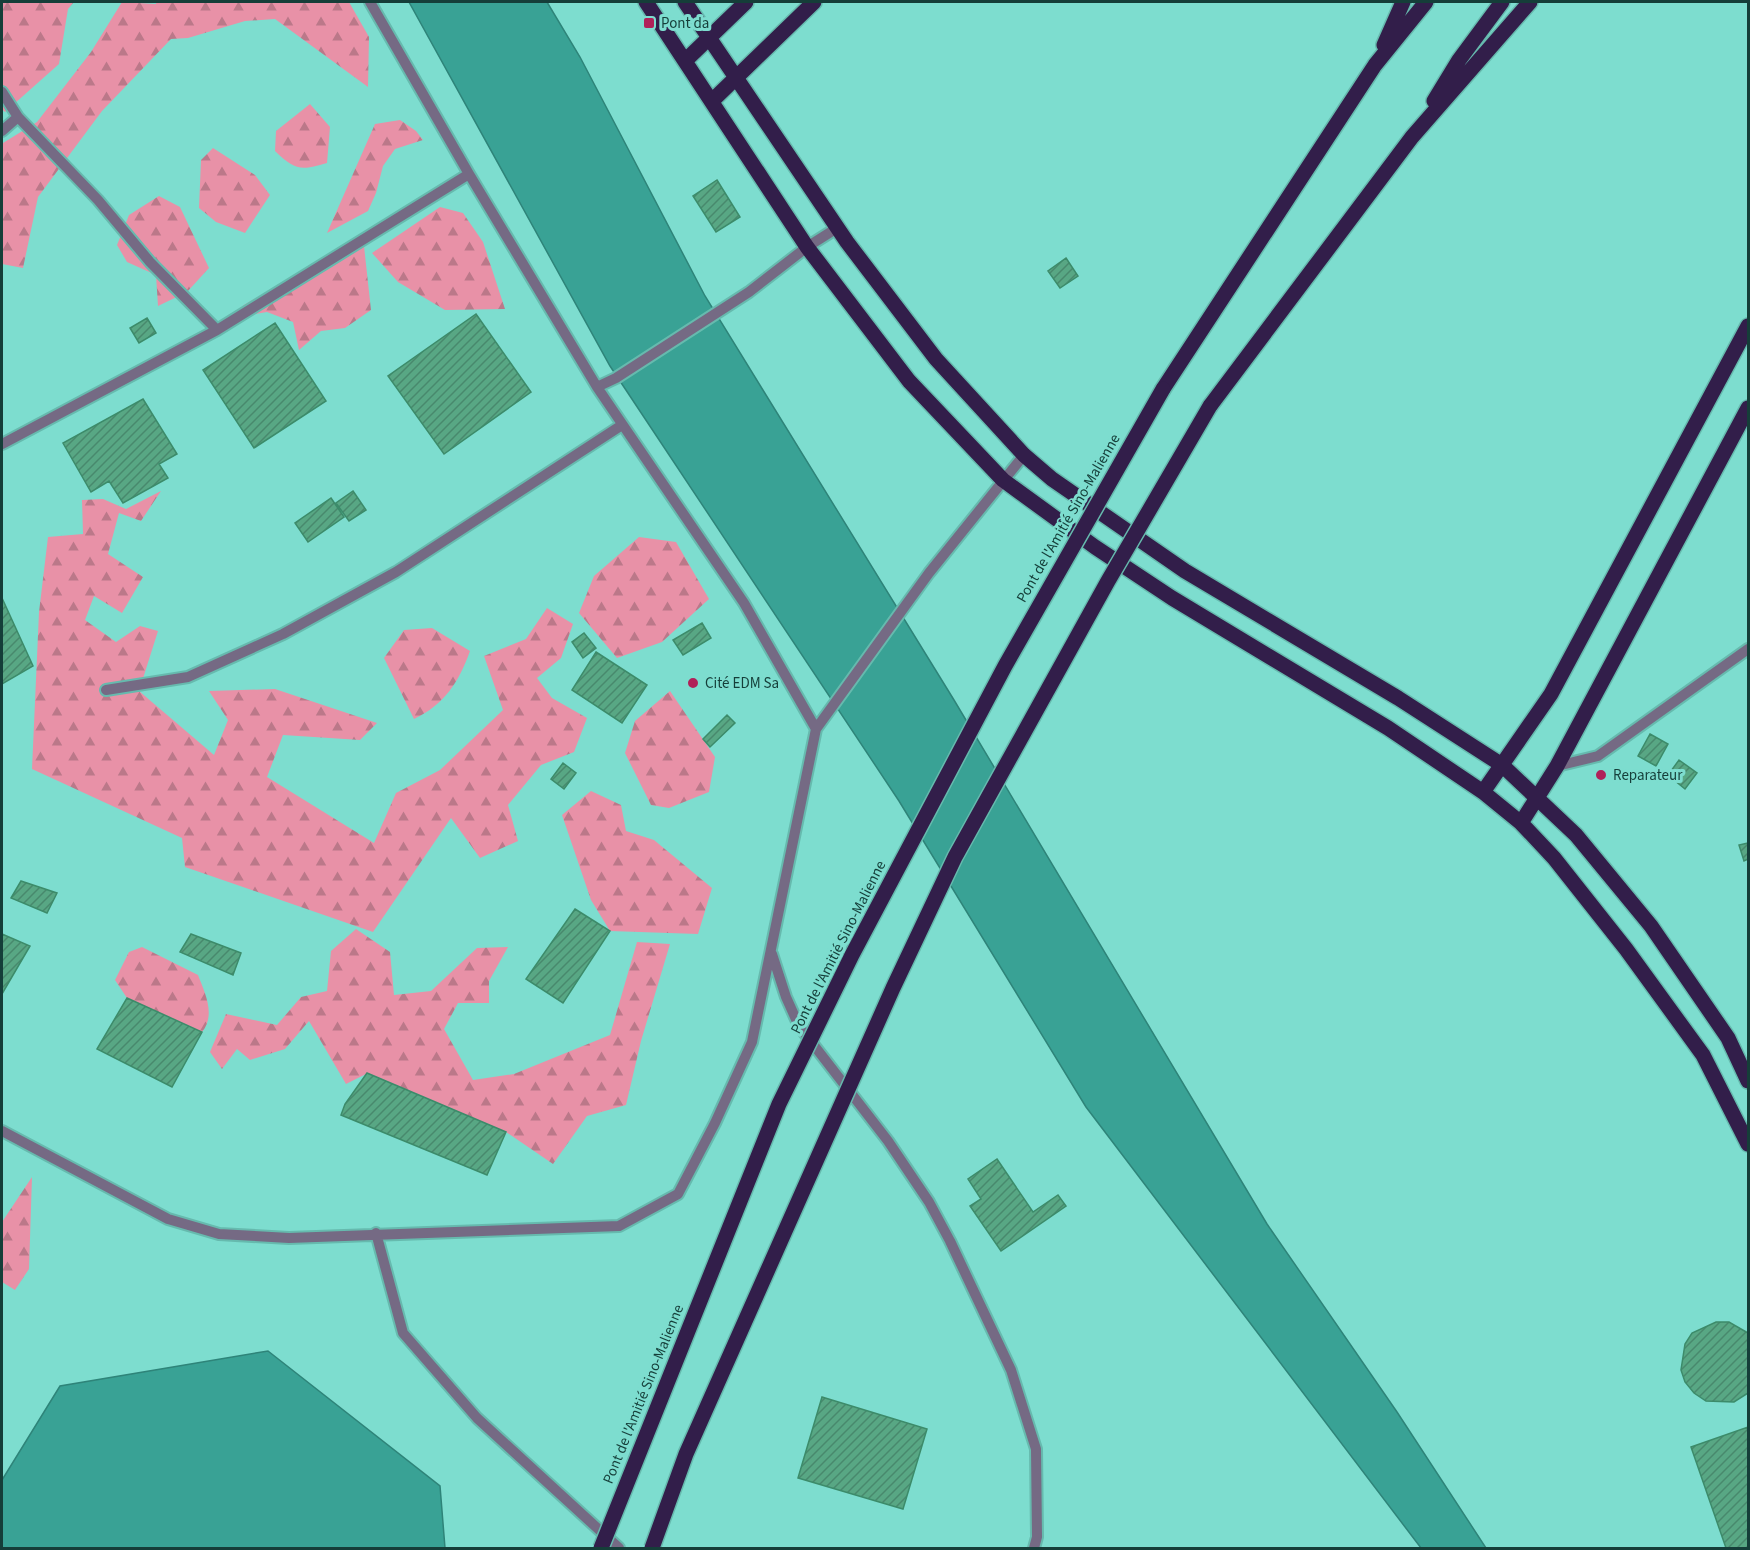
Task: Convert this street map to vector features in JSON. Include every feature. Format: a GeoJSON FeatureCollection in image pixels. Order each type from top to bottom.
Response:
{"type":"FeatureCollection","features":[{"type":"Feature","properties":{"kind":"main road"},"geometry":{"type":"LineString","coordinates":[[646,2],[807,247],[909,381],[1003,480],[1086,541],[1172,598],[1388,728],[1483,792],[1521,823],[1554,858],[1626,949],[1703,1056],[1749,1144]]}},
{"type":"Feature","properties":{"kind":"main road"},"geometry":{"type":"LineString","coordinates":[[685,2],[837,228],[936,359],[1024,455],[1052,479],[1185,571],[1398,698],[1502,765],[1539,797],[1576,835],[1651,926],[1728,1038],[1749,1081]]}},
{"type":"Feature","properties":{"kind":"main road"},"geometry":{"type":"LineString","coordinates":[[685,61],[746,2]]}},
{"type":"Feature","properties":{"kind":"main road"},"geometry":{"type":"LineString","coordinates":[[712,101],[814,2]]}},
{"type":"Feature","properties":{"kind":"main road"},"geometry":{"type":"LineString","coordinates":[[1375,64],[1403,2]]}},
{"type":"Feature","properties":{"kind":"main road"},"geometry":{"type":"LineString","coordinates":[[1375,64],[1426,2]]}},
{"type":"Feature","properties":{"kind":"main road"},"geometry":{"type":"LineString","coordinates":[[1412,136],[1459,60],[1502,2]]}},
{"type":"Feature","properties":{"kind":"main road"},"geometry":{"type":"LineString","coordinates":[[652,1548],[687,1454],[879,1020],[956,857],[1084,623],[1210,406],[1412,136],[1530,2]]}},
{"type":"Feature","properties":{"kind":"main road","name":"Pont de l'Amitié Sino-Malienne"},"geometry":{"type":"LineString","coordinates":[[601,1548],[784,1093],[852,955],[1005,666],[1163,389],[1375,64]]}},
{"type":"Feature","properties":{"kind":"main road"},"geometry":{"type":"LineString","coordinates":[[1483,792],[1551,694],[1749,326]]}},
{"type":"Feature","properties":{"kind":"main road"},"geometry":{"type":"LineString","coordinates":[[1521,823],[1557,766],[1749,408]]}},
{"type":"Feature","properties":{"kind":"street"},"geometry":{"type":"LineString","coordinates":[[370,2],[469,174],[597,387],[744,603],[816,729]]}},
{"type":"Feature","properties":{"kind":"street"},"geometry":{"type":"LineString","coordinates":[[2,93],[18,117],[98,200],[150,262],[217,330]]}},
{"type":"Feature","properties":{"kind":"street"},"geometry":{"type":"LineString","coordinates":[[2,131],[18,117]]}},
{"type":"Feature","properties":{"kind":"street"},"geometry":{"type":"LineString","coordinates":[[2,444],[217,330],[469,174]]}},
{"type":"Feature","properties":{"kind":"street"},"geometry":{"type":"LineString","coordinates":[[597,387],[616,378],[749,292],[807,247],[837,228]]}},
{"type":"Feature","properties":{"kind":"street"},"geometry":{"type":"LineString","coordinates":[[106,690],[188,677],[283,634],[396,572],[622,425]]}},
{"type":"Feature","properties":{"kind":"street"},"geometry":{"type":"LineString","coordinates":[[2,1131],[168,1218],[219,1234],[289,1238],[376,1233],[620,1226],[678,1194],[716,1124],[752,1042],[816,729],[928,573],[1024,455]]}},
{"type":"Feature","properties":{"kind":"street"},"geometry":{"type":"LineString","coordinates":[[1557,766],[1598,756],[1749,649]]}},
{"type":"Feature","properties":{"kind":"street"},"geometry":{"type":"LineString","coordinates":[[771,952],[786,997],[799,1026],[888,1141],[930,1203],[950,1240],[1011,1370],[1036,1449],[1034,1548]]}},
{"type":"Feature","properties":{"kind":"street"},"geometry":{"type":"LineString","coordinates":[[376,1233],[403,1333],[477,1418],[619,1548]]}},
{"type":"Feature","properties":{"kind":"green space"},"geometry":{"type":"Polygon","coordinates":[[[2,2],[74,2],[68,9],[59,64],[5,112],[2,109],[2,2]]]}},
{"type":"Feature","properties":{"kind":"green space"},"geometry":{"type":"Polygon","coordinates":[[[122,2],[156,4],[156,2],[349,2],[369,37],[368,87],[275,19],[245,21],[188,38],[171,39],[102,111],[38,197],[23,268],[2,264],[3,143],[37,122],[91,52],[122,2]]]}},
{"type":"Feature","properties":{"kind":"green space"},"geometry":{"type":"Polygon","coordinates":[[[310,104],[330,127],[327,163],[304,168],[293,165],[275,151],[276,131],[310,104]]]}},
{"type":"Feature","properties":{"kind":"green space"},"geometry":{"type":"Polygon","coordinates":[[[400,120],[416,131],[423,140],[395,149],[383,166],[376,193],[368,211],[327,233],[375,124],[400,120]]]}},
{"type":"Feature","properties":{"kind":"green space"},"geometry":{"type":"Polygon","coordinates":[[[213,148],[255,175],[270,195],[245,233],[216,222],[199,208],[201,160],[213,148]]]}},
{"type":"Feature","properties":{"kind":"green space"},"geometry":{"type":"Polygon","coordinates":[[[159,196],[180,207],[209,268],[187,292],[158,306],[156,275],[127,262],[117,245],[129,215],[159,196]]]}},
{"type":"Feature","properties":{"kind":"green space"},"geometry":{"type":"Polygon","coordinates":[[[440,207],[463,213],[483,242],[505,309],[445,310],[398,282],[372,253],[440,207]]]}},
{"type":"Feature","properties":{"kind":"green space"},"geometry":{"type":"Polygon","coordinates":[[[373,231],[364,246],[371,310],[345,328],[321,331],[299,350],[293,322],[267,312],[232,318],[244,305],[373,231]]]}},
{"type":"Feature","properties":{"kind":"green space"},"geometry":{"type":"Polygon","coordinates":[[[161,491],[141,521],[119,513],[108,554],[143,577],[122,613],[94,596],[85,620],[116,642],[140,626],[158,631],[139,691],[214,755],[228,720],[209,691],[275,689],[377,723],[360,740],[283,735],[267,777],[374,843],[396,793],[440,770],[503,710],[484,656],[526,639],[547,608],[573,624],[561,658],[537,678],[552,698],[587,718],[574,752],[541,765],[508,805],[518,841],[480,858],[451,818],[373,932],[185,867],[182,838],[32,769],[39,612],[48,537],[83,534],[82,500],[103,499],[126,509],[161,491]]]}},
{"type":"Feature","properties":{"kind":"green space"},"geometry":{"type":"Polygon","coordinates":[[[639,537],[676,542],[709,599],[662,642],[617,658],[579,613],[594,576],[639,537]]]}},
{"type":"Feature","properties":{"kind":"green space"},"geometry":{"type":"Polygon","coordinates":[[[432,628],[470,651],[461,673],[442,700],[414,719],[384,658],[404,630],[432,628]]]}},
{"type":"Feature","properties":{"kind":"green space"},"geometry":{"type":"Polygon","coordinates":[[[670,691],[715,757],[709,792],[669,808],[651,805],[625,753],[635,721],[670,691]]]}},
{"type":"Feature","properties":{"kind":"green space"},"geometry":{"type":"Polygon","coordinates":[[[591,791],[621,805],[626,831],[654,840],[712,888],[698,934],[610,931],[591,900],[562,815],[591,791]]]}},
{"type":"Feature","properties":{"kind":"green space"},"geometry":{"type":"Polygon","coordinates":[[[356,929],[390,952],[394,995],[431,991],[477,948],[508,947],[489,981],[489,1003],[458,1003],[444,1029],[473,1080],[514,1074],[610,1035],[637,942],[670,944],[641,1041],[626,1105],[587,1116],[553,1164],[506,1132],[368,1073],[346,1084],[309,1021],[285,1049],[250,1060],[237,1049],[222,1069],[210,1052],[226,1014],[277,1025],[301,997],[327,991],[331,951],[356,929]]]}},
{"type":"Feature","properties":{"kind":"green space"},"geometry":{"type":"Polygon","coordinates":[[[142,947],[198,975],[209,1011],[202,1032],[127,998],[115,980],[129,952],[142,947]]]}},
{"type":"Feature","properties":{"kind":"green space"},"geometry":{"type":"Polygon","coordinates":[[[32,1177],[29,1269],[15,1290],[2,1282],[2,1222],[32,1177]]]}},
{"type":"Feature","properties":{"kind":"shaded area"},"geometry":{"type":"Polygon","coordinates":[[[409,2],[547,2],[580,57],[705,296],[954,700],[1267,1224],[1397,1412],[1486,1548],[1421,1548],[1086,1107],[899,801],[610,366],[409,2]]]}},
{"type":"Feature","properties":{"kind":"shaded area"},"geometry":{"type":"Polygon","coordinates":[[[268,1351],[440,1486],[445,1548],[2,1548],[2,1480],[60,1386],[268,1351]]]}},
{"type":"Feature","properties":{"kind":"building"},"geometry":{"type":"Polygon","coordinates":[[[717,180],[740,217],[716,232],[693,196],[717,180]]]}},
{"type":"Feature","properties":{"kind":"building"},"geometry":{"type":"Polygon","coordinates":[[[1066,258],[1078,276],[1060,288],[1048,271],[1066,258]]]}},
{"type":"Feature","properties":{"kind":"building"},"geometry":{"type":"Polygon","coordinates":[[[476,314],[531,392],[444,454],[388,376],[476,314]]]}},
{"type":"Feature","properties":{"kind":"building"},"geometry":{"type":"Polygon","coordinates":[[[147,318],[156,333],[139,343],[130,328],[147,318]]]}},
{"type":"Feature","properties":{"kind":"building"},"geometry":{"type":"Polygon","coordinates":[[[275,323],[326,401],[254,448],[203,370],[275,323]]]}},
{"type":"Feature","properties":{"kind":"building"},"geometry":{"type":"Polygon","coordinates":[[[143,399],[177,454],[159,464],[168,478],[123,503],[109,481],[91,492],[63,443],[143,399]]]}},
{"type":"Feature","properties":{"kind":"building"},"geometry":{"type":"Polygon","coordinates":[[[353,491],[366,510],[349,521],[336,503],[353,491]]]}},
{"type":"Feature","properties":{"kind":"building"},"geometry":{"type":"Polygon","coordinates":[[[331,498],[344,517],[308,542],[295,523],[331,498]]]}},
{"type":"Feature","properties":{"kind":"building"},"geometry":{"type":"Polygon","coordinates":[[[2,598],[33,666],[2,684],[2,598]]]}},
{"type":"Feature","properties":{"kind":"building"},"geometry":{"type":"Polygon","coordinates":[[[702,623],[711,638],[683,655],[673,640],[702,623]]]}},
{"type":"Feature","properties":{"kind":"building"},"geometry":{"type":"Polygon","coordinates":[[[584,633],[596,648],[583,658],[572,642],[584,633]]]}},
{"type":"Feature","properties":{"kind":"building"},"geometry":{"type":"Polygon","coordinates":[[[596,652],[647,685],[622,723],[572,690],[596,652]]]}},
{"type":"Feature","properties":{"kind":"building"},"geometry":{"type":"Polygon","coordinates":[[[727,715],[735,723],[710,747],[703,739],[727,715]]]}},
{"type":"Feature","properties":{"kind":"building"},"geometry":{"type":"Polygon","coordinates":[[[1650,734],[1668,744],[1656,766],[1638,756],[1650,734]]]}},
{"type":"Feature","properties":{"kind":"building"},"geometry":{"type":"Polygon","coordinates":[[[1679,760],[1697,773],[1685,789],[1668,775],[1679,760]]]}},
{"type":"Feature","properties":{"kind":"building"},"geometry":{"type":"Polygon","coordinates":[[[563,763],[576,773],[564,789],[551,779],[563,763]]]}},
{"type":"Feature","properties":{"kind":"building"},"geometry":{"type":"Polygon","coordinates":[[[1748,843],[1748,859],[1744,861],[1739,845],[1748,843]]]}},
{"type":"Feature","properties":{"kind":"building"},"geometry":{"type":"Polygon","coordinates":[[[21,881],[57,893],[47,913],[11,898],[21,881]]]}},
{"type":"Feature","properties":{"kind":"building"},"geometry":{"type":"Polygon","coordinates":[[[575,909],[610,931],[563,1003],[526,979],[575,909]]]}},
{"type":"Feature","properties":{"kind":"building"},"geometry":{"type":"Polygon","coordinates":[[[2,934],[30,946],[2,994],[2,934]]]}},
{"type":"Feature","properties":{"kind":"building"},"geometry":{"type":"Polygon","coordinates":[[[191,934],[241,953],[233,975],[180,952],[191,934]]]}},
{"type":"Feature","properties":{"kind":"building"},"geometry":{"type":"Polygon","coordinates":[[[127,998],[202,1032],[172,1087],[97,1049],[127,998]]]}},
{"type":"Feature","properties":{"kind":"building"},"geometry":{"type":"Polygon","coordinates":[[[367,1073],[506,1132],[487,1175],[341,1115],[345,1104],[367,1073]]]}},
{"type":"Feature","properties":{"kind":"building"},"geometry":{"type":"Polygon","coordinates":[[[997,1159],[1033,1212],[1058,1195],[1066,1206],[1001,1251],[970,1206],[981,1199],[968,1179],[997,1159]]]}},
{"type":"Feature","properties":{"kind":"building"},"geometry":{"type":"Polygon","coordinates":[[[1716,1322],[1729,1322],[1748,1333],[1748,1393],[1734,1402],[1706,1401],[1694,1393],[1685,1382],[1681,1370],[1685,1344],[1692,1333],[1716,1322]]]}},
{"type":"Feature","properties":{"kind":"building"},"geometry":{"type":"Polygon","coordinates":[[[822,1397],[927,1429],[903,1509],[798,1478],[822,1397]]]}},
{"type":"Feature","properties":{"kind":"building"},"geometry":{"type":"Polygon","coordinates":[[[1748,1427],[1748,1548],[1726,1548],[1691,1447],[1748,1427]]]}},
{"type":"Feature","properties":{"kind":"place","name":"Pont da"},"geometry":{"type":"Point","coordinates":[649,23]}},
{"type":"Feature","properties":{"kind":"place","name":"Cité EDM Sa"},"geometry":{"type":"Point","coordinates":[693,683]}},
{"type":"Feature","properties":{"kind":"place","name":"Reparateur"},"geometry":{"type":"Point","coordinates":[1601,775]}}]}
